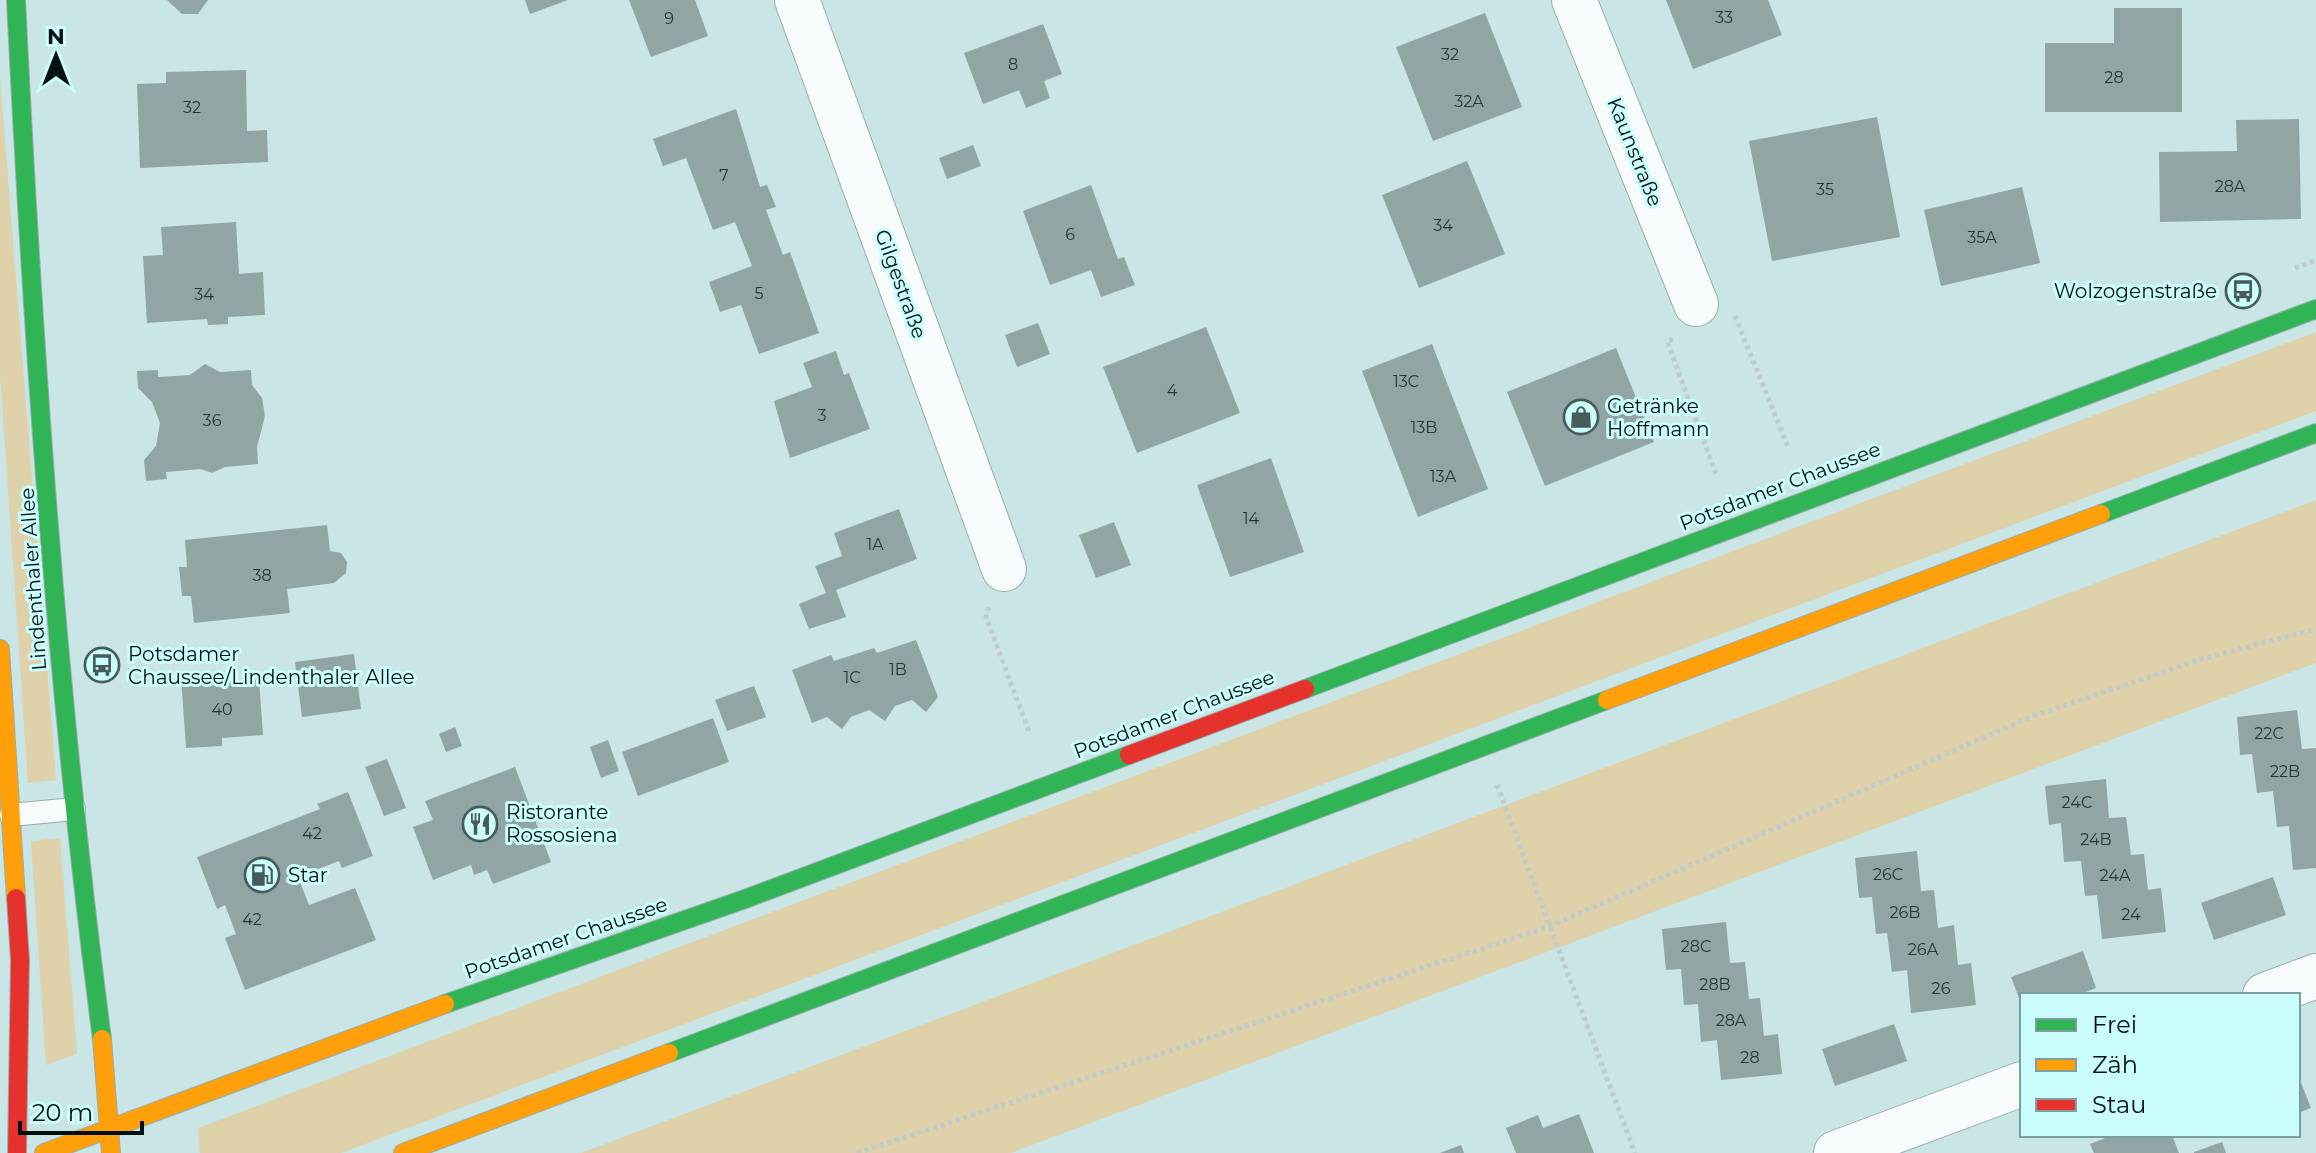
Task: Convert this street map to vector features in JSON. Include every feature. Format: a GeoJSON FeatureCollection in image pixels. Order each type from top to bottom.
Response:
{"type":"FeatureCollection","features":[{"type":"Feature","properties":{"kind":"main road","name":"Lindenthaler Allee"},"geometry":{"type":"LineString","coordinates":[[16,0],[25,188],[74,809],[94,957],[111,1153]]}},
{"type":"Feature","properties":{"kind":"main road","name":"Potsdamer Chaussee"},"geometry":{"type":"LineString","coordinates":[[44,1153],[431,1009],[745,899],[2316,309]]}},
{"type":"Feature","properties":{"kind":"main road"},"geometry":{"type":"LineString","coordinates":[[403,1153],[2316,433]]}},
{"type":"Feature","properties":{"kind":"main road","name":"Lindenthaler Allee"},"geometry":{"type":"LineString","coordinates":[[0,649],[20,960],[17,1153]]}},
{"type":"Feature","properties":{"kind":"street","name":"Gilgestraße"},"geometry":{"type":"LineString","coordinates":[[797,0],[1004,569]]}},
{"type":"Feature","properties":{"kind":"street","name":"Kaunstraße"},"geometry":{"type":"LineString","coordinates":[[1574,0],[1700,320]]}},
{"type":"Feature","properties":{"kind":"street"},"geometry":{"type":"LineString","coordinates":[[2270,993],[2316,976]]}},
{"type":"Feature","properties":{"kind":"street"},"geometry":{"type":"LineString","coordinates":[[1836,1153],[2020,1085]]}},
{"type":"Feature","properties":{"kind":"lane"},"geometry":{"type":"LineString","coordinates":[[11,815],[74,809]]}},
{"type":"Feature","properties":{"kind":"path"},"geometry":{"type":"LineString","coordinates":[[1716,474],[1667,341],[1700,320],[1737,315],[1788,447]]}},
{"type":"Feature","properties":{"kind":"path"},"geometry":{"type":"LineString","coordinates":[[1004,569],[986,617],[1030,734]]}},
{"type":"Feature","properties":{"kind":"path"},"geometry":{"type":"LineString","coordinates":[[857,1153],[1548,927],[2031,717],[2198,660],[2316,629]]}},
{"type":"Feature","properties":{"kind":"path"},"geometry":{"type":"LineString","coordinates":[[1483,746],[1548,927],[1635,1153]]}},
{"type":"Feature","properties":{"kind":"shaded area"},"geometry":{"type":"Polygon","coordinates":[[[0,79],[56,780],[28,783],[0,372],[0,79]]]}},
{"type":"Feature","properties":{"kind":"shaded area"},"geometry":{"type":"Polygon","coordinates":[[[2316,332],[2316,411],[341,1153],[200,1153],[198,1128],[2316,332]]]}},
{"type":"Feature","properties":{"kind":"shaded area"},"geometry":{"type":"Polygon","coordinates":[[[2316,500],[2316,663],[1011,1153],[581,1153],[2316,500]]]}},
{"type":"Feature","properties":{"kind":"shaded area"},"geometry":{"type":"Polygon","coordinates":[[[60,838],[77,1054],[46,1065],[31,841],[60,838]]]}},
{"type":"Feature","properties":{"kind":"building"},"geometry":{"type":"Polygon","coordinates":[[[167,0],[208,0],[198,14],[182,14],[167,0]]]}},
{"type":"Feature","properties":{"kind":"building"},"geometry":{"type":"Polygon","coordinates":[[[525,0],[568,0],[530,14],[525,0]]]}},
{"type":"Feature","properties":{"kind":"building"},"geometry":{"type":"Polygon","coordinates":[[[629,0],[695,0],[708,36],[651,57],[629,0]]]}},
{"type":"Feature","properties":{"kind":"building"},"geometry":{"type":"Polygon","coordinates":[[[1666,0],[1768,0],[1782,35],[1693,69],[1666,0]]]}},
{"type":"Feature","properties":{"kind":"building"},"geometry":{"type":"Polygon","coordinates":[[[2114,8],[2182,8],[2182,112],[2045,112],[2045,43],[2114,43],[2114,8]]]}},
{"type":"Feature","properties":{"kind":"building"},"geometry":{"type":"Polygon","coordinates":[[[1485,13],[1522,107],[1433,141],[1396,47],[1485,13]]]}},
{"type":"Feature","properties":{"kind":"building"},"geometry":{"type":"Polygon","coordinates":[[[1043,24],[1062,74],[1044,81],[1050,98],[1026,108],[1019,90],[983,104],[964,53],[1043,24]]]}},
{"type":"Feature","properties":{"kind":"building"},"geometry":{"type":"Polygon","coordinates":[[[246,70],[247,131],[267,130],[268,162],[140,168],[137,84],[166,83],[166,72],[246,70]]]}},
{"type":"Feature","properties":{"kind":"building"},"geometry":{"type":"Polygon","coordinates":[[[736,109],[760,187],[767,185],[776,207],[766,210],[783,255],[790,252],[819,333],[759,354],[741,305],[720,312],[709,282],[752,266],[735,222],[713,230],[686,158],[663,166],[653,139],[736,109]]]}},
{"type":"Feature","properties":{"kind":"building"},"geometry":{"type":"Polygon","coordinates":[[[1877,117],[1900,237],[1772,261],[1749,141],[1877,117]]]}},
{"type":"Feature","properties":{"kind":"building"},"geometry":{"type":"Polygon","coordinates":[[[2299,119],[2301,219],[2160,222],[2159,152],[2237,151],[2236,120],[2299,119]]]}},
{"type":"Feature","properties":{"kind":"building"},"geometry":{"type":"Polygon","coordinates":[[[973,145],[981,166],[947,179],[939,158],[973,145]]]}},
{"type":"Feature","properties":{"kind":"building"},"geometry":{"type":"Polygon","coordinates":[[[1467,161],[1505,254],[1419,288],[1382,195],[1467,161]]]}},
{"type":"Feature","properties":{"kind":"building"},"geometry":{"type":"Polygon","coordinates":[[[1091,185],[1118,259],[1124,257],[1135,285],[1101,297],[1091,270],[1050,285],[1023,211],[1091,185]]]}},
{"type":"Feature","properties":{"kind":"building"},"geometry":{"type":"Polygon","coordinates":[[[2022,187],[2040,263],[1941,286],[1924,210],[2022,187]]]}},
{"type":"Feature","properties":{"kind":"building"},"geometry":{"type":"Polygon","coordinates":[[[236,222],[239,274],[263,272],[265,315],[228,317],[228,324],[208,325],[207,319],[147,323],[143,256],[163,255],[161,227],[236,222]]]}},
{"type":"Feature","properties":{"kind":"building"},"geometry":{"type":"Polygon","coordinates":[[[1038,323],[1050,354],[1017,367],[1005,335],[1038,323]]]}},
{"type":"Feature","properties":{"kind":"building"},"geometry":{"type":"Polygon","coordinates":[[[1206,327],[1240,413],[1137,453],[1103,367],[1206,327]]]}},
{"type":"Feature","properties":{"kind":"building"},"geometry":{"type":"Polygon","coordinates":[[[1432,344],[1488,489],[1418,517],[1362,371],[1432,344]]]}},
{"type":"Feature","properties":{"kind":"building","name":"Getränke Hoffmann"},"geometry":{"type":"Polygon","coordinates":[[[1616,348],[1654,442],[1545,486],[1507,392],[1616,348]]]}},
{"type":"Feature","properties":{"kind":"building"},"geometry":{"type":"Polygon","coordinates":[[[836,351],[844,375],[849,373],[870,429],[790,458],[774,401],[812,387],[803,363],[836,351]]]}},
{"type":"Feature","properties":{"kind":"building"},"geometry":{"type":"Polygon","coordinates":[[[205,364],[220,372],[251,370],[252,385],[262,398],[265,416],[257,447],[258,464],[225,467],[212,473],[201,469],[166,472],[167,479],[146,481],[144,460],[156,446],[160,423],[152,402],[138,388],[137,371],[158,370],[158,377],[190,375],[205,364]]]}},
{"type":"Feature","properties":{"kind":"building"},"geometry":{"type":"Polygon","coordinates":[[[1271,458],[1304,552],[1230,577],[1197,485],[1271,458]]]}},
{"type":"Feature","properties":{"kind":"building"},"geometry":{"type":"Polygon","coordinates":[[[899,509],[917,559],[836,590],[846,617],[809,629],[799,604],[826,593],[815,566],[842,556],[834,533],[899,509]]]}},
{"type":"Feature","properties":{"kind":"building"},"geometry":{"type":"Polygon","coordinates":[[[1114,522],[1131,565],[1096,578],[1079,535],[1114,522]]]}},
{"type":"Feature","properties":{"kind":"building"},"geometry":{"type":"Polygon","coordinates":[[[327,525],[330,551],[341,553],[347,562],[346,573],[334,583],[287,589],[290,613],[194,623],[191,596],[182,596],[179,567],[187,567],[185,540],[327,525]]]}},
{"type":"Feature","properties":{"kind":"building"},"geometry":{"type":"Polygon","coordinates":[[[916,640],[938,697],[926,712],[912,700],[895,706],[885,721],[869,710],[851,717],[842,729],[827,717],[812,723],[792,670],[831,655],[834,661],[874,648],[877,653],[916,640]]]}},
{"type":"Feature","properties":{"kind":"building"},"geometry":{"type":"Polygon","coordinates":[[[354,654],[361,709],[302,717],[295,662],[354,654]]]}},
{"type":"Feature","properties":{"kind":"building"},"geometry":{"type":"Polygon","coordinates":[[[216,675],[217,683],[259,679],[263,735],[222,738],[222,746],[186,748],[181,677],[216,675]]]}},
{"type":"Feature","properties":{"kind":"building"},"geometry":{"type":"Polygon","coordinates":[[[754,686],[766,717],[727,731],[715,700],[754,686]]]}},
{"type":"Feature","properties":{"kind":"building"},"geometry":{"type":"Polygon","coordinates":[[[2297,710],[2302,749],[2316,748],[2316,868],[2293,870],[2289,826],[2277,827],[2273,791],[2257,793],[2252,754],[2240,755],[2237,717],[2297,710]]]}},
{"type":"Feature","properties":{"kind":"building"},"geometry":{"type":"Polygon","coordinates":[[[713,718],[729,762],[638,796],[622,752],[713,718]]]}},
{"type":"Feature","properties":{"kind":"building"},"geometry":{"type":"Polygon","coordinates":[[[455,727],[462,746],[446,752],[439,734],[455,727]]]}},
{"type":"Feature","properties":{"kind":"building"},"geometry":{"type":"Polygon","coordinates":[[[608,740],[619,771],[601,778],[590,747],[608,740]]]}},
{"type":"Feature","properties":{"kind":"building"},"geometry":{"type":"Polygon","coordinates":[[[387,759],[406,808],[384,816],[365,767],[387,759]]]}},
{"type":"Feature","properties":{"kind":"building","name":"Ristorante Rossosiena"},"geometry":{"type":"Polygon","coordinates":[[[515,767],[551,862],[493,884],[487,870],[474,875],[471,865],[433,880],[413,827],[433,820],[425,801],[515,767]]]}},
{"type":"Feature","properties":{"kind":"building"},"geometry":{"type":"Polygon","coordinates":[[[2106,779],[2109,818],[2126,817],[2131,855],[2144,854],[2148,890],[2161,888],[2166,932],[2102,939],[2097,895],[2085,896],[2081,861],[2064,862],[2061,823],[2049,825],[2045,786],[2106,779]]]}},
{"type":"Feature","properties":{"kind":"building"},"geometry":{"type":"Polygon","coordinates":[[[348,792],[373,856],[342,868],[339,861],[298,877],[309,905],[355,888],[376,940],[245,990],[225,938],[236,934],[225,905],[217,909],[197,857],[320,809],[317,804],[348,792]]]}},
{"type":"Feature","properties":{"kind":"building"},"geometry":{"type":"Polygon","coordinates":[[[1917,851],[1921,891],[1934,890],[1938,928],[1954,925],[1958,965],[1971,963],[1976,1005],[1911,1013],[1907,970],[1892,972],[1887,933],[1876,934],[1872,897],[1859,898],[1855,858],[1917,851]]]}},
{"type":"Feature","properties":{"kind":"building"},"geometry":{"type":"Polygon","coordinates":[[[2273,877],[2286,915],[2214,940],[2201,903],[2273,877]]]}},
{"type":"Feature","properties":{"kind":"building"},"geometry":{"type":"Polygon","coordinates":[[[1726,922],[1730,963],[1745,962],[1749,999],[1760,998],[1764,1036],[1778,1034],[1782,1074],[1721,1080],[1717,1040],[1701,1042],[1698,1004],[1684,1005],[1681,969],[1666,970],[1662,929],[1726,922]]]}},
{"type":"Feature","properties":{"kind":"building"},"geometry":{"type":"Polygon","coordinates":[[[2083,951],[2096,988],[2083,993],[2020,993],[2020,1001],[2011,977],[2083,951]]]}},
{"type":"Feature","properties":{"kind":"building"},"geometry":{"type":"Polygon","coordinates":[[[1894,1024],[1907,1061],[1835,1086],[1822,1049],[1894,1024]]]}},
{"type":"Feature","properties":{"kind":"building"},"geometry":{"type":"Polygon","coordinates":[[[2300,1080],[2311,1108],[2300,1112],[2300,1080]]]}},
{"type":"Feature","properties":{"kind":"building"},"geometry":{"type":"Polygon","coordinates":[[[1579,1114],[1594,1153],[1516,1153],[1506,1128],[1538,1115],[1543,1128],[1579,1114]]]}},
{"type":"Feature","properties":{"kind":"building"},"geometry":{"type":"Polygon","coordinates":[[[2108,1137],[2173,1137],[2179,1153],[2094,1153],[2090,1144],[2108,1137]]]}},
{"type":"Feature","properties":{"kind":"building"},"geometry":{"type":"Polygon","coordinates":[[[2222,1142],[2226,1153],[2194,1153],[2194,1152],[2222,1142]]]}},
{"type":"Feature","properties":{"kind":"building"},"geometry":{"type":"Polygon","coordinates":[[[1461,1145],[1464,1153],[1440,1153],[1461,1145]]]}},
{"type":"Feature","properties":{"kind":"traffic: fast"},"geometry":{"type":"LineString","coordinates":[[16,0],[48,521],[72,780],[102,1039]]}},
{"type":"Feature","properties":{"kind":"traffic: fast"},"geometry":{"type":"LineString","coordinates":[[1305,689],[2316,309]]}},
{"type":"Feature","properties":{"kind":"traffic: fast"},"geometry":{"type":"LineString","coordinates":[[2101,514],[2316,433]]}},
{"type":"Feature","properties":{"kind":"traffic: fast"},"geometry":{"type":"LineString","coordinates":[[669,1053],[1607,700]]}},
{"type":"Feature","properties":{"kind":"traffic: fast"},"geometry":{"type":"LineString","coordinates":[[445,1004],[745,899],[1129,755]]}},
{"type":"Feature","properties":{"kind":"traffic: slow"},"geometry":{"type":"LineString","coordinates":[[1607,700],[2101,514]]}},
{"type":"Feature","properties":{"kind":"traffic: slow"},"geometry":{"type":"LineString","coordinates":[[0,649],[16,898]]}},
{"type":"Feature","properties":{"kind":"traffic: slow"},"geometry":{"type":"LineString","coordinates":[[44,1153],[445,1004]]}},
{"type":"Feature","properties":{"kind":"traffic: slow"},"geometry":{"type":"LineString","coordinates":[[102,1039],[111,1153]]}},
{"type":"Feature","properties":{"kind":"traffic: slow"},"geometry":{"type":"LineString","coordinates":[[403,1153],[669,1053]]}},
{"type":"Feature","properties":{"kind":"traffic: jam"},"geometry":{"type":"LineString","coordinates":[[1129,755],[1305,689]]}},
{"type":"Feature","properties":{"kind":"traffic: jam"},"geometry":{"type":"LineString","coordinates":[[16,898],[20,960],[17,1153]]}},
{"type":"Feature","properties":{"kind":"place","name":"Wolzogenstraße"},"geometry":{"type":"Point","coordinates":[2243,291]}},
{"type":"Feature","properties":{"kind":"place","name":"Getränke Hoffmann"},"geometry":{"type":"Point","coordinates":[1581,417]}},
{"type":"Feature","properties":{"kind":"place","name":"Potsdamer Chaussee/Lindenthaler Allee"},"geometry":{"type":"Point","coordinates":[102,665]}},
{"type":"Feature","properties":{"kind":"place","name":"Ristorante Rossosiena"},"geometry":{"type":"Point","coordinates":[480,824]}},
{"type":"Feature","properties":{"kind":"place","name":"Star"},"geometry":{"type":"Point","coordinates":[262,875]}}]}
